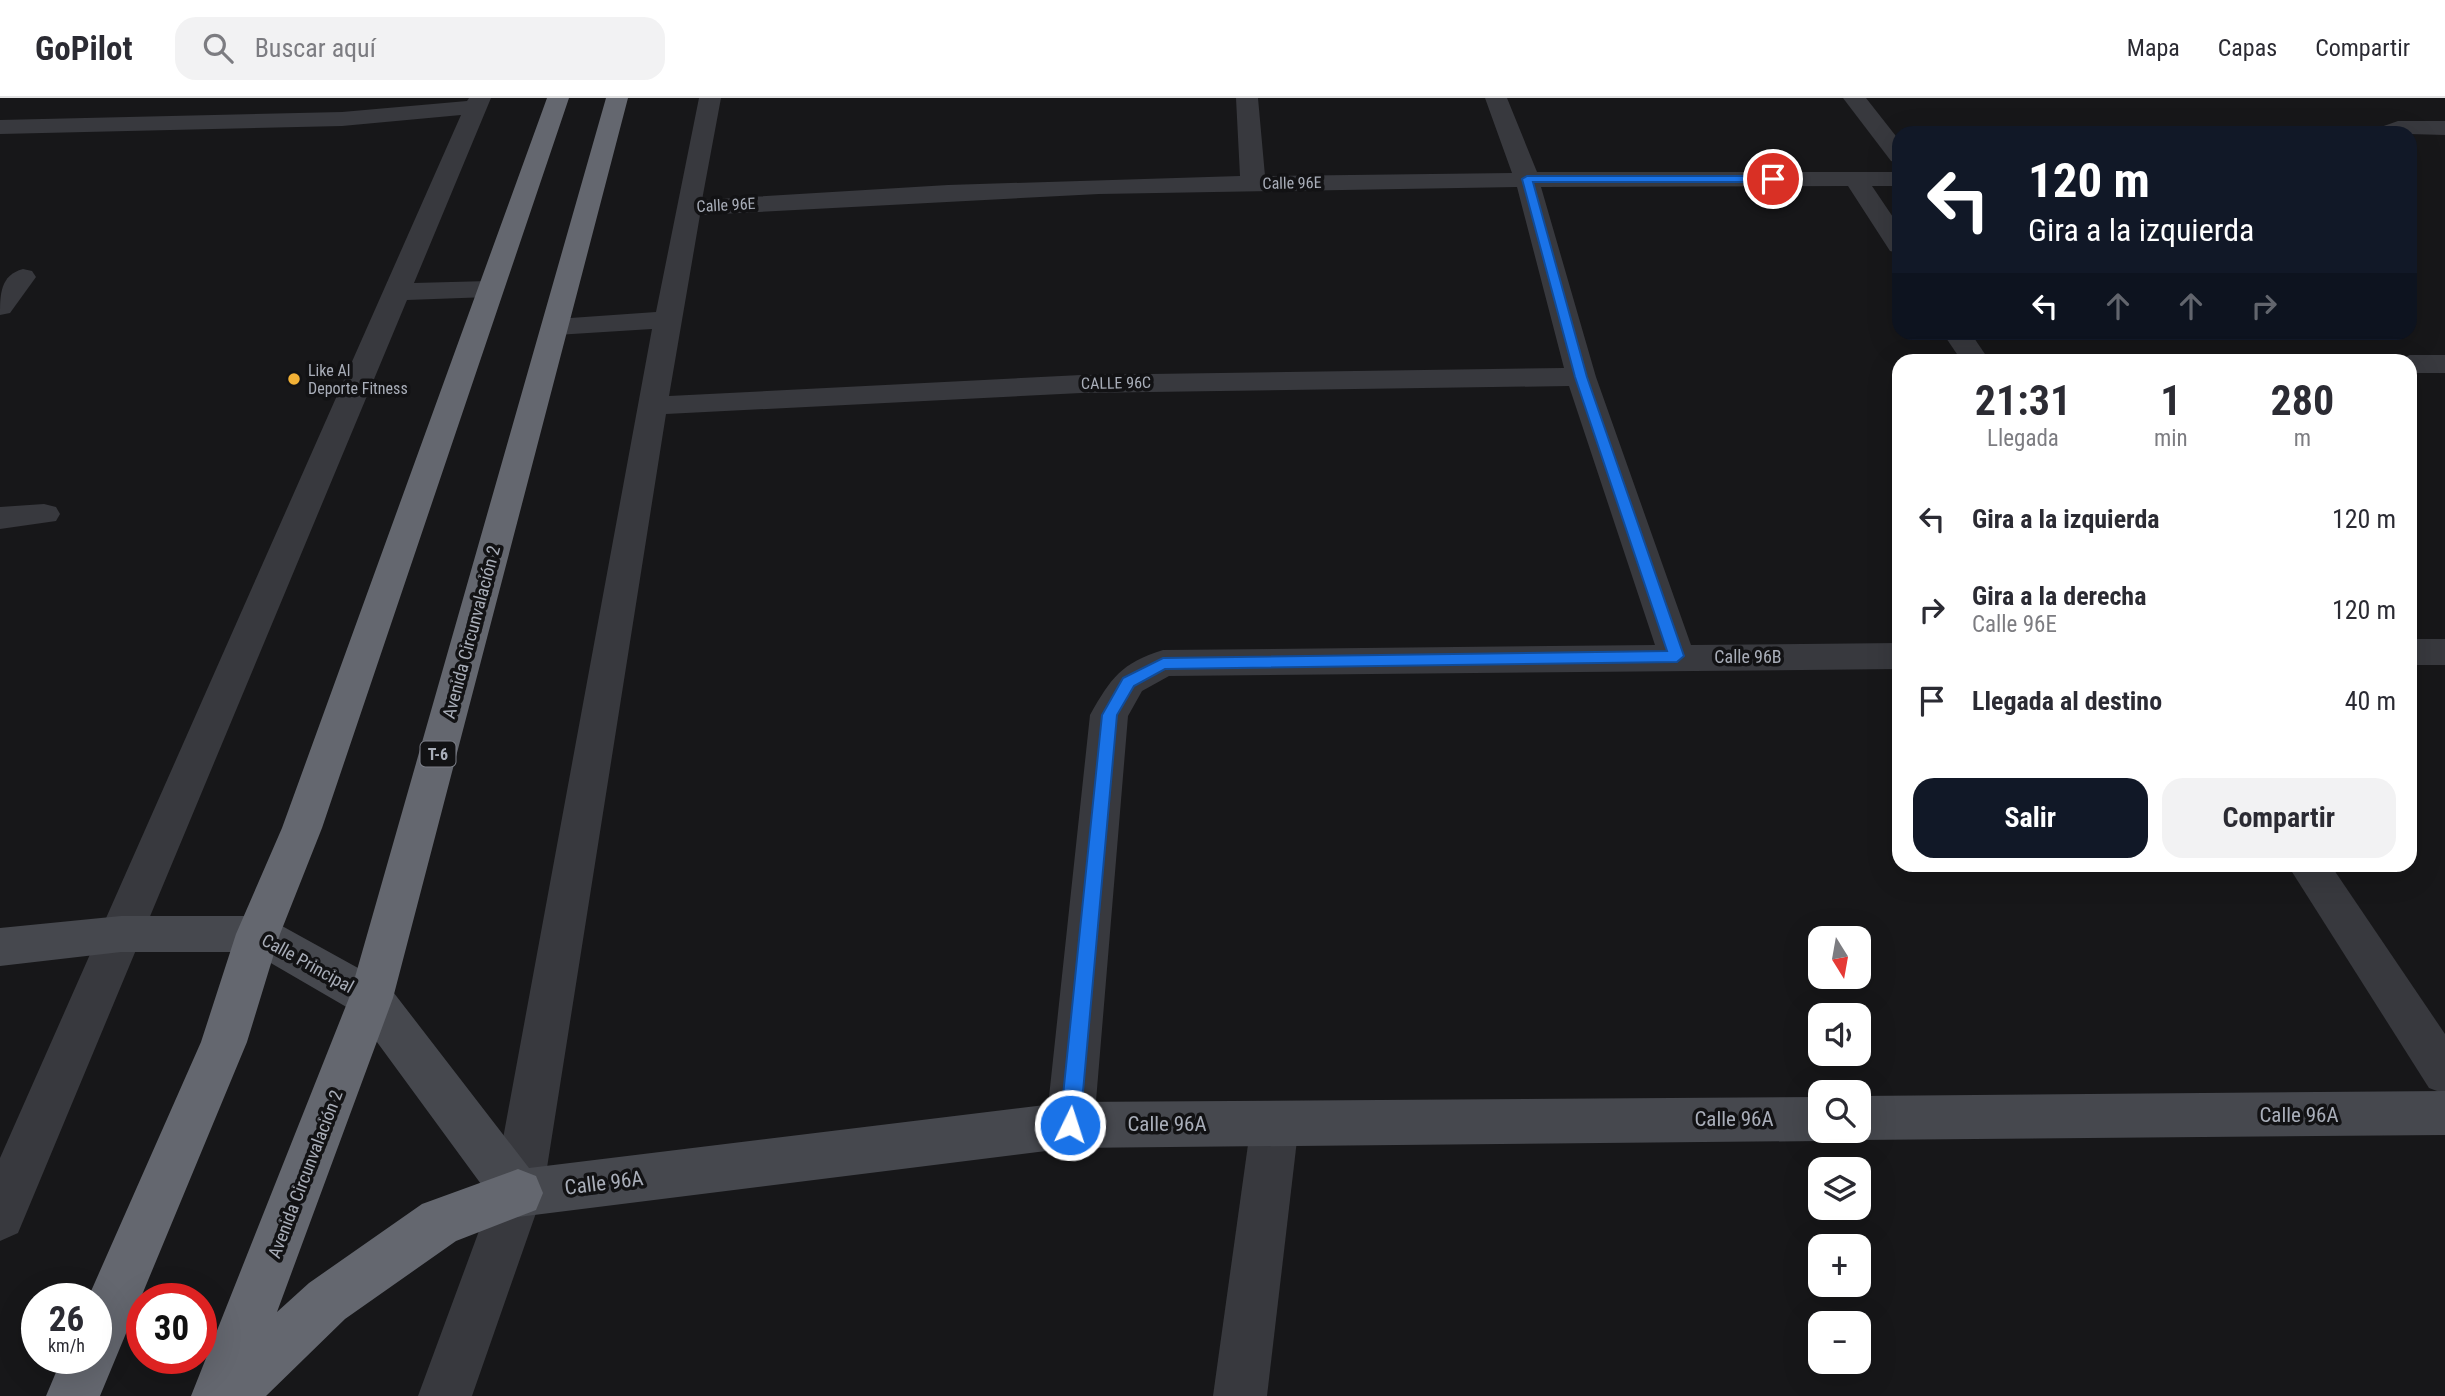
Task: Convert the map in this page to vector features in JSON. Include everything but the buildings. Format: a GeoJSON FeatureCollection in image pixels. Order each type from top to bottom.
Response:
{"type":"FeatureCollection","features":[{"type":"Feature","properties":{"kind":"highway"},"geometry":{"type":"LineString","coordinates":[[112,1304],[224,1042],[258,934],[302,828],[558,98]]}},
{"type":"Feature","properties":{"kind":"highway","name":"Avenida Circunvalación 2"},"geometry":{"type":"LineString","coordinates":[[218,1396],[371,998],[617,98]]}},
{"type":"Feature","properties":{"kind":"highway"},"geometry":{"type":"LineString","coordinates":[[226,1396],[327,1301],[349,1285],[440,1222],[518,1193]]}},
{"type":"Feature","properties":{"kind":"highway"},"geometry":{"type":"LineString","coordinates":[[73,1396],[82,1374]]}},
{"type":"Feature","properties":{"kind":"street"},"geometry":{"type":"LineString","coordinates":[[445,1396],[518,1193],[652,406],[687,208],[710,98]]}},
{"type":"Feature","properties":{"kind":"street"},"geometry":{"type":"LineString","coordinates":[[1247,98],[1253,184]]}},
{"type":"Feature","properties":{"kind":"street"},"geometry":{"type":"LineString","coordinates":[[1496,98],[1527,179],[1581,377],[1677,656]]}},
{"type":"Feature","properties":{"kind":"street"},"geometry":{"type":"LineString","coordinates":[[1854,98],[1892,147]]}},
{"type":"Feature","properties":{"kind":"street"},"geometry":{"type":"LineString","coordinates":[[0,127],[341,119],[479,102]]}},
{"type":"Feature","properties":{"kind":"street"},"geometry":{"type":"LineString","coordinates":[[0,1216],[479,102]]}},
{"type":"Feature","properties":{"kind":"street"},"geometry":{"type":"LineString","coordinates":[[2417,128],[2445,128]]}},
{"type":"Feature","properties":{"kind":"street","name":"Calle 96E"},"geometry":{"type":"LineString","coordinates":[[687,208],[983,191],[1253,184],[1527,179],[1892,179]]}},
{"type":"Feature","properties":{"kind":"street"},"geometry":{"type":"LineString","coordinates":[[1855,179],[1892,235]]}},
{"type":"Feature","properties":{"kind":"street"},"geometry":{"type":"LineString","coordinates":[[0,307],[23,276]]}},
{"type":"Feature","properties":{"kind":"street"},"geometry":{"type":"LineString","coordinates":[[397,292],[489,289]]}},
{"type":"Feature","properties":{"kind":"street"},"geometry":{"type":"LineString","coordinates":[[556,327],[669,319]]}},
{"type":"Feature","properties":{"kind":"street"},"geometry":{"type":"LineString","coordinates":[[2417,364],[2445,364]]}},
{"type":"Feature","properties":{"kind":"street","name":"CALLE 96C"},"geometry":{"type":"LineString","coordinates":[[652,406],[1082,384],[1581,377]]}},
{"type":"Feature","properties":{"kind":"street"},"geometry":{"type":"LineString","coordinates":[[0,518],[44,514]]}},
{"type":"Feature","properties":{"kind":"street"},"geometry":{"type":"LineString","coordinates":[[2417,652],[2445,652]]}},
{"type":"Feature","properties":{"kind":"street","name":"Calle 96B"},"geometry":{"type":"LineString","coordinates":[[1070,1125],[1109,715],[1129,682],[1163,663],[1892,656]]}},
{"type":"Feature","properties":{"kind":"street"},"geometry":{"type":"LineString","coordinates":[[2312,872],[2445,1073]]}},
{"type":"Feature","properties":{"kind":"street","name":"Calle Principal"},"geometry":{"type":"LineString","coordinates":[[0,947],[121,934],[258,934],[371,998],[518,1193]]}},
{"type":"Feature","properties":{"kind":"street","name":"Calle 96A"},"geometry":{"type":"LineString","coordinates":[[1871,1118],[2445,1114]]}},
{"type":"Feature","properties":{"kind":"street","name":"Calle 96A"},"geometry":{"type":"LineString","coordinates":[[518,1193],[1070,1125],[1808,1118]]}},
{"type":"Feature","properties":{"kind":"street"},"geometry":{"type":"LineString","coordinates":[[1240,1396],[1275,1123]]}},
{"type":"Feature","properties":{"kind":"place","name":"Like Al Deporte Fitness"},"geometry":{"type":"Point","coordinates":[294,379]}},
{"type":"Feature","properties":{"kind":"route"},"geometry":{"type":"LineString","coordinates":[[1070,1125],[1109,715],[1129,682],[1163,663],[1677,656],[1581,377],[1527,179],[1773,179]]}}]}
